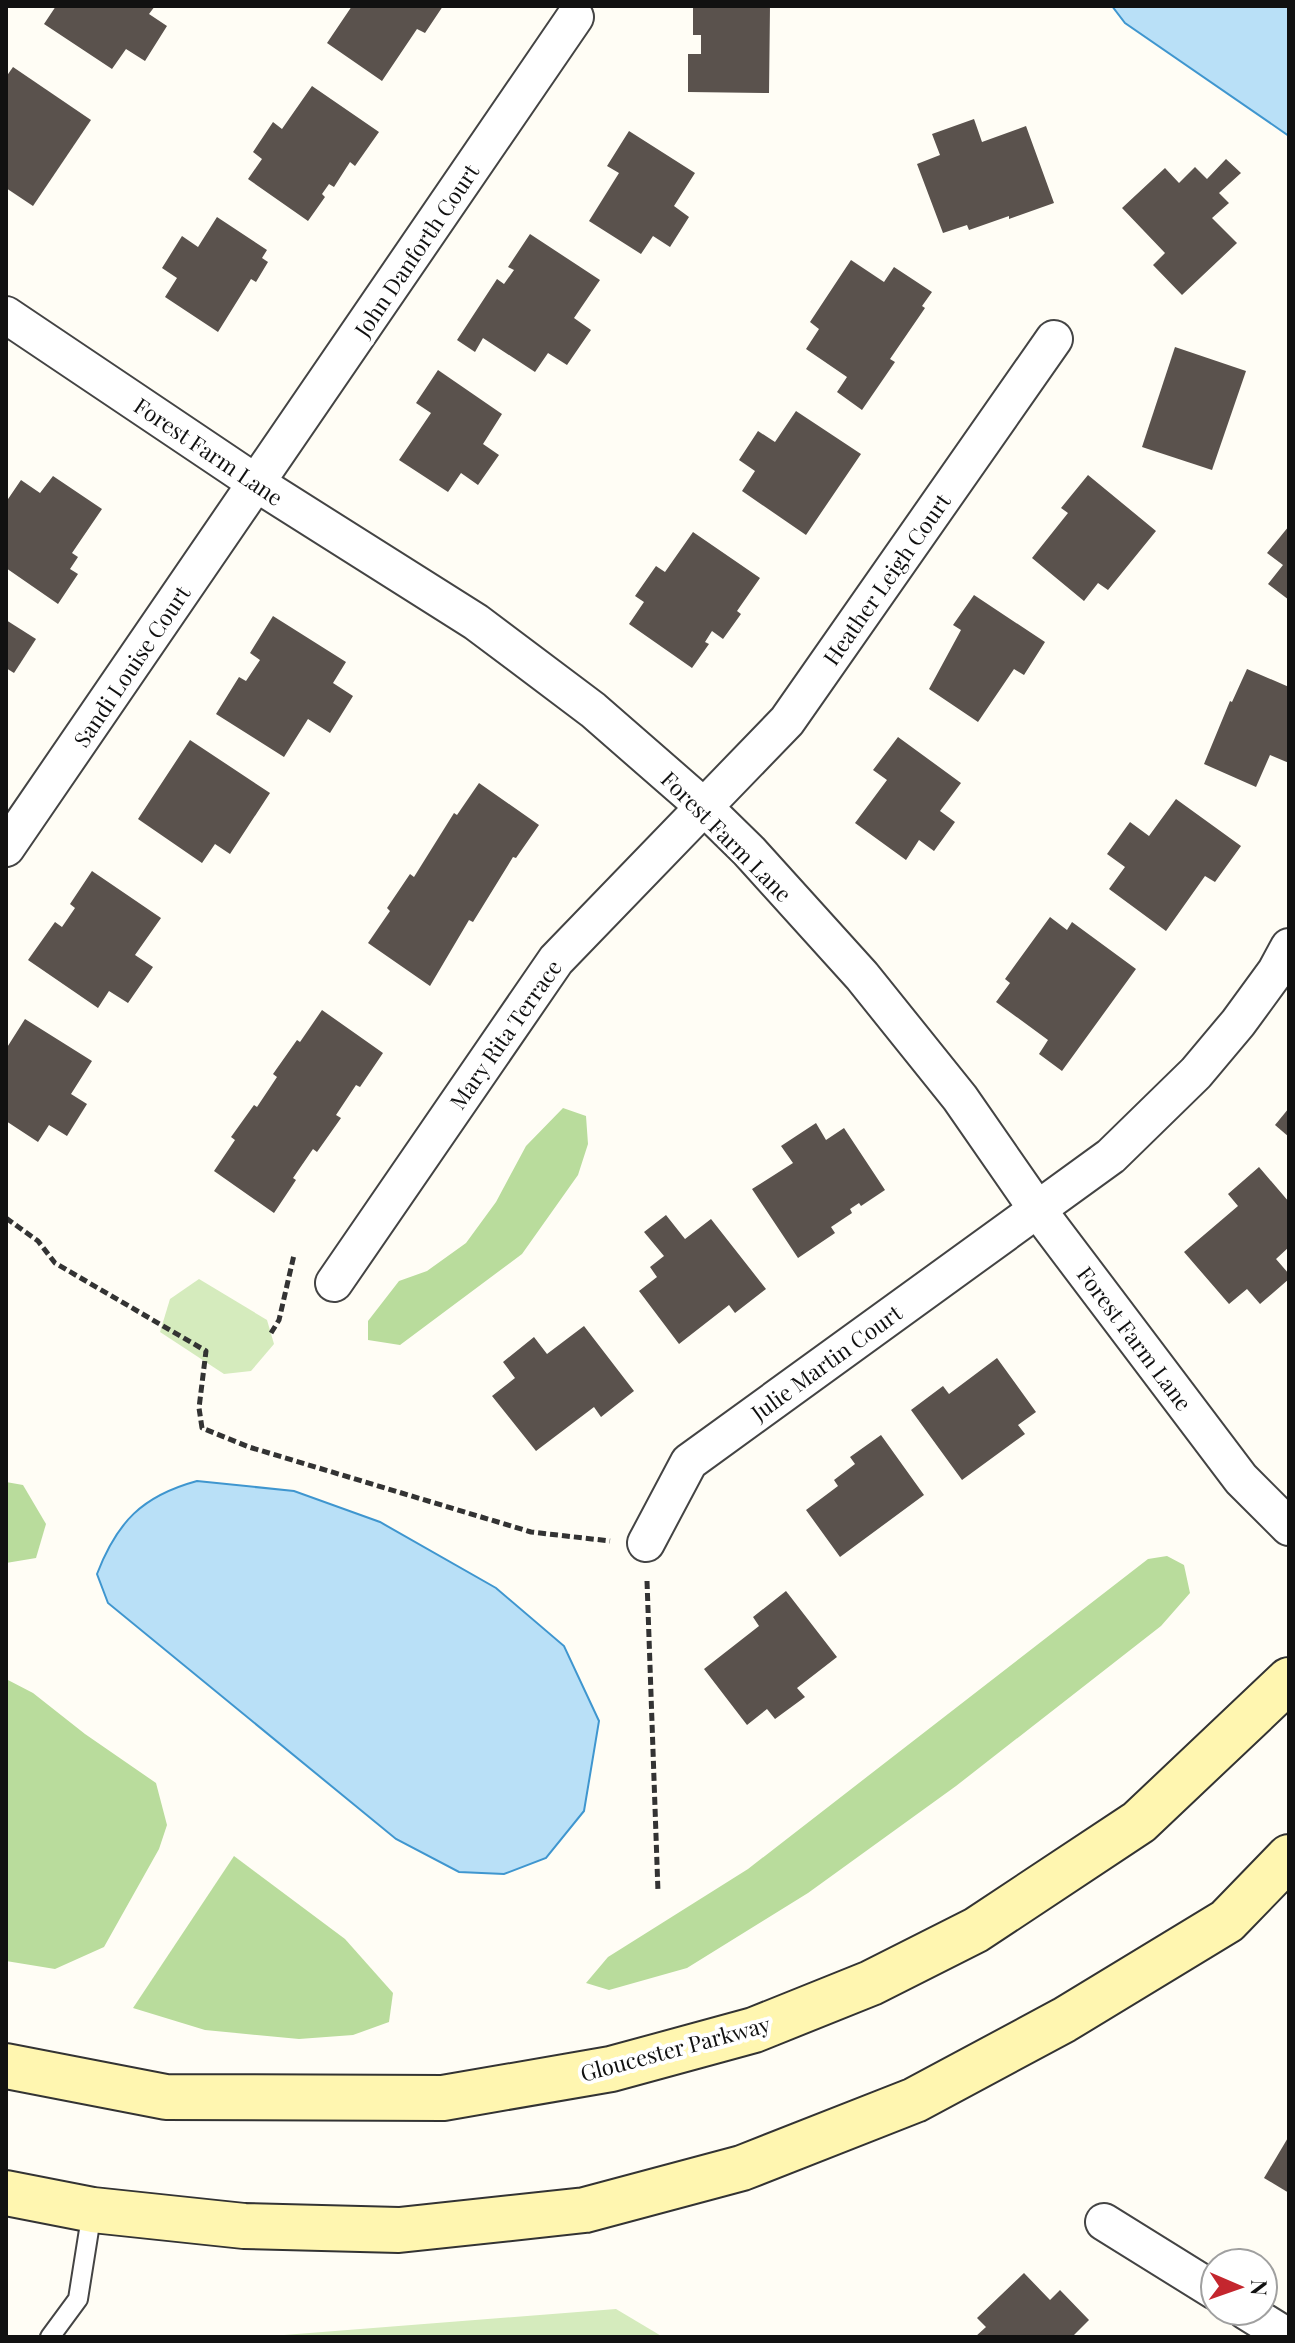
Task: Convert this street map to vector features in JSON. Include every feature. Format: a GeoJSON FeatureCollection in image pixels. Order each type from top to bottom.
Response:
{"type":"FeatureCollection","features":[{"type":"Feature","properties":{"kind":"main road","name":"Gloucester Parkway"},"geometry":{"type":"LineString","coordinates":[[6,2066],[166,2097],[443,2098],[611,2069],[754,2030],[871,1983],[989,1922],[1139,1822],[1289,1680]]}},
{"type":"Feature","properties":{"kind":"main road"},"geometry":{"type":"LineString","coordinates":[[6,2193],[93,2210],[244,2226],[399,2230],[585,2210],[742,2168],[915,2100],[1064,2020],[1227,1921],[1289,1857]]}},
{"type":"Feature","properties":{"kind":"street","name":"John Danforth Court"},"geometry":{"type":"LineString","coordinates":[[256,483],[575,17]]}},
{"type":"Feature","properties":{"kind":"street","name":"Forest Farm Lane"},"geometry":{"type":"LineString","coordinates":[[6,315],[256,483],[476,622],[593,710],[703,806],[749,851],[862,976],[960,1098],[1037,1209],[1241,1479],[1289,1527]]}},
{"type":"Feature","properties":{"kind":"street","name":"Heather Leigh Court"},"geometry":{"type":"LineString","coordinates":[[703,806],[787,721],[1054,339]]}},
{"type":"Feature","properties":{"kind":"street","name":"Sandi Louise Court"},"geometry":{"type":"LineString","coordinates":[[6,848],[256,483]]}},
{"type":"Feature","properties":{"kind":"street","name":"Mary Rita Terrace"},"geometry":{"type":"LineString","coordinates":[[334,1283],[556,960],[703,806]]}},
{"type":"Feature","properties":{"kind":"street","name":"Julie Martin Court"},"geometry":{"type":"LineString","coordinates":[[646,1543],[689,1462],[1111,1156],[1196,1073],[1238,1023],[1276,971],[1289,947]]}},
{"type":"Feature","properties":{"kind":"street"},"geometry":{"type":"LineString","coordinates":[[1104,2222],[1199,2281]]}},
{"type":"Feature","properties":{"kind":"lane"},"geometry":{"type":"LineString","coordinates":[[50,2337],[78,2299],[93,2210]]}},
{"type":"Feature","properties":{"kind":"path"},"geometry":{"type":"LineString","coordinates":[[6,1218],[38,1241],[55,1263],[206,1351],[199,1408],[202,1428],[249,1447],[531,1532],[646,1543],[658,1892]]}},
{"type":"Feature","properties":{"kind":"path"},"geometry":{"type":"LineString","coordinates":[[271,1333],[279,1320],[294,1255]]}},
{"type":"Feature","properties":{"kind":"green space"},"geometry":{"type":"Polygon","coordinates":[[[563,1108],[586,1116],[588,1144],[578,1175],[522,1254],[400,1345],[368,1340],[368,1321],[399,1281],[427,1271],[466,1243],[496,1202],[526,1146],[563,1108]]]}},
{"type":"Feature","properties":{"kind":"green space"},"geometry":{"type":"Polygon","coordinates":[[[199,1279],[267,1320],[274,1344],[251,1371],[224,1374],[160,1332],[170,1299],[199,1279]]]}},
{"type":"Feature","properties":{"kind":"green space"},"geometry":{"type":"Polygon","coordinates":[[[6,1482],[23,1485],[46,1524],[36,1558],[6,1563],[6,1482]]]}},
{"type":"Feature","properties":{"kind":"green space"},"geometry":{"type":"Polygon","coordinates":[[[1167,1556],[1184,1565],[1190,1593],[1161,1626],[956,1786],[808,1893],[687,1968],[609,1990],[586,1983],[608,1957],[748,1869],[1148,1559],[1167,1556]]]}},
{"type":"Feature","properties":{"kind":"green space"},"geometry":{"type":"Polygon","coordinates":[[[6,1679],[33,1693],[156,1783],[167,1825],[159,1849],[104,1947],[55,1969],[6,1961],[6,1679]]]}},
{"type":"Feature","properties":{"kind":"green space"},"geometry":{"type":"Polygon","coordinates":[[[234,1856],[345,1939],[393,1993],[389,2022],[353,2035],[299,2039],[205,2030],[133,2008],[234,1856]]]}},
{"type":"Feature","properties":{"kind":"green space"},"geometry":{"type":"Polygon","coordinates":[[[616,2309],[663,2337],[282,2337],[284,2335],[616,2309]]]}},
{"type":"Feature","properties":{"kind":"water"},"geometry":{"type":"Polygon","coordinates":[[[1112,6],[1289,6],[1289,136],[1125,23],[1112,6]]]}},
{"type":"Feature","properties":{"kind":"water"},"geometry":{"type":"Polygon","coordinates":[[[197,1481],[294,1491],[380,1522],[496,1588],[564,1646],[599,1721],[584,1811],[546,1858],[504,1874],[459,1872],[396,1839],[108,1603],[97,1574],[123,1526],[146,1503],[197,1481]]]}},
{"type":"Feature","properties":{"kind":"building"},"geometry":{"type":"Polygon","coordinates":[[[56,6],[155,6],[149,14],[167,26],[145,61],[126,49],[112,69],[44,24],[56,6]]]}},
{"type":"Feature","properties":{"kind":"building"},"geometry":{"type":"Polygon","coordinates":[[[352,6],[443,6],[425,33],[417,29],[382,81],[327,43],[352,6]]]}},
{"type":"Feature","properties":{"kind":"building"},"geometry":{"type":"Polygon","coordinates":[[[693,6],[770,6],[769,93],[688,92],[688,54],[701,54],[701,35],[693,35],[693,6]]]}},
{"type":"Feature","properties":{"kind":"building"},"geometry":{"type":"Polygon","coordinates":[[[13,67],[91,120],[33,206],[6,188],[6,77],[13,67]]]}},
{"type":"Feature","properties":{"kind":"building"},"geometry":{"type":"Polygon","coordinates":[[[312,86],[379,132],[355,166],[350,162],[334,187],[329,184],[322,194],[325,197],[308,221],[248,179],[262,159],[253,152],[273,122],[282,129],[312,86]]]}},
{"type":"Feature","properties":{"kind":"building"},"geometry":{"type":"Polygon","coordinates":[[[974,119],[982,142],[1026,126],[1054,203],[969,230],[967,225],[943,233],[917,164],[940,155],[932,134],[974,119]]]}},
{"type":"Feature","properties":{"kind":"building"},"geometry":{"type":"Polygon","coordinates":[[[629,131],[695,173],[674,206],[689,217],[670,247],[653,236],[641,254],[589,221],[619,173],[607,166],[629,131]]]}},
{"type":"Feature","properties":{"kind":"building"},"geometry":{"type":"Polygon","coordinates":[[[1226,159],[1241,173],[1219,193],[1229,203],[1212,218],[1237,243],[1182,295],[1153,265],[1165,253],[1122,208],[1165,168],[1179,183],[1195,167],[1207,179],[1226,159]]]}},
{"type":"Feature","properties":{"kind":"building"},"geometry":{"type":"Polygon","coordinates":[[[217,217],[267,250],[262,258],[268,262],[256,282],[251,279],[218,332],[165,297],[177,278],[162,268],[182,236],[198,247],[217,217]]]}},
{"type":"Feature","properties":{"kind":"building"},"geometry":{"type":"Polygon","coordinates":[[[530,234],[600,280],[574,318],[591,330],[567,365],[548,353],[535,372],[483,338],[475,352],[457,340],[497,279],[504,284],[514,270],[508,267],[530,234]]]}},
{"type":"Feature","properties":{"kind":"building"},"geometry":{"type":"Polygon","coordinates":[[[851,260],[884,282],[894,267],[932,292],[922,306],[925,308],[890,359],[895,362],[862,410],[837,392],[847,377],[806,349],[819,329],[810,322],[851,260]]]}},
{"type":"Feature","properties":{"kind":"building"},"geometry":{"type":"Polygon","coordinates":[[[1175,347],[1246,371],[1212,470],[1142,447],[1175,347]]]}},
{"type":"Feature","properties":{"kind":"building"},"geometry":{"type":"Polygon","coordinates":[[[438,370],[502,414],[483,444],[499,455],[478,485],[461,473],[448,492],[399,460],[431,413],[416,403],[438,370]]]}},
{"type":"Feature","properties":{"kind":"building"},"geometry":{"type":"Polygon","coordinates":[[[796,411],[861,454],[806,535],[742,491],[755,471],[739,460],[758,431],[775,442],[796,411]]]}},
{"type":"Feature","properties":{"kind":"building"},"geometry":{"type":"Polygon","coordinates":[[[1088,475],[1156,531],[1108,590],[1098,583],[1084,601],[1032,558],[1068,513],[1061,508],[1088,475]]]}},
{"type":"Feature","properties":{"kind":"building"},"geometry":{"type":"Polygon","coordinates":[[[53,476],[102,509],[72,553],[78,557],[70,569],[78,574],[58,604],[6,568],[6,502],[21,480],[40,493],[53,476]]]}},
{"type":"Feature","properties":{"kind":"building"},"geometry":{"type":"Polygon","coordinates":[[[1289,526],[1289,600],[1268,584],[1283,565],[1267,553],[1289,526]]]}},
{"type":"Feature","properties":{"kind":"building"},"geometry":{"type":"Polygon","coordinates":[[[693,532],[760,578],[737,611],[741,614],[723,639],[712,631],[705,642],[709,644],[692,668],[629,624],[644,602],[635,596],[656,566],[665,572],[693,532]]]}},
{"type":"Feature","properties":{"kind":"building"},"geometry":{"type":"Polygon","coordinates":[[[974,595],[1045,642],[1024,675],[1014,669],[978,722],[929,689],[961,630],[953,625],[974,595]]]}},
{"type":"Feature","properties":{"kind":"building"},"geometry":{"type":"Polygon","coordinates":[[[273,616],[346,662],[333,683],[353,696],[330,733],[308,719],[284,757],[216,714],[239,677],[246,681],[260,660],[250,653],[273,616]]]}},
{"type":"Feature","properties":{"kind":"building"},"geometry":{"type":"Polygon","coordinates":[[[6,620],[36,639],[14,673],[6,668],[6,620]]]}},
{"type":"Feature","properties":{"kind":"building"},"geometry":{"type":"Polygon","coordinates":[[[1247,669],[1289,687],[1289,763],[1270,755],[1256,787],[1204,764],[1247,669]]]}},
{"type":"Feature","properties":{"kind":"building"},"geometry":{"type":"Polygon","coordinates":[[[898,737],[961,783],[940,811],[955,822],[934,851],[919,840],[906,860],[855,823],[887,780],[873,770],[898,737]]]}},
{"type":"Feature","properties":{"kind":"building"},"geometry":{"type":"Polygon","coordinates":[[[190,740],[270,793],[230,854],[215,844],[202,863],[138,819],[190,740]]]}},
{"type":"Feature","properties":{"kind":"building"},"geometry":{"type":"Polygon","coordinates":[[[479,783],[539,825],[516,858],[513,857],[473,922],[469,920],[430,986],[368,943],[410,874],[414,877],[454,813],[457,815],[479,783]]]}},
{"type":"Feature","properties":{"kind":"building"},"geometry":{"type":"Polygon","coordinates":[[[1176,799],[1241,846],[1215,882],[1205,876],[1166,931],[1109,889],[1125,867],[1107,854],[1130,822],[1149,836],[1176,799]]]}},
{"type":"Feature","properties":{"kind":"building"},"geometry":{"type":"Polygon","coordinates":[[[92,871],[161,918],[135,955],[153,967],[128,1003],[109,991],[98,1008],[28,960],[55,922],[62,927],[75,908],[70,904],[92,871]]]}},
{"type":"Feature","properties":{"kind":"building"},"geometry":{"type":"Polygon","coordinates":[[[1050,917],[1067,930],[1072,922],[1136,969],[1062,1071],[1039,1054],[1048,1040],[996,1002],[1010,983],[1005,979],[1050,917]]]}},
{"type":"Feature","properties":{"kind":"building"},"geometry":{"type":"Polygon","coordinates":[[[322,1010],[383,1053],[360,1087],[356,1085],[336,1115],[341,1118],[317,1152],[313,1149],[274,1213],[214,1171],[235,1140],[231,1137],[277,1077],[273,1074],[322,1010]]]}},
{"type":"Feature","properties":{"kind":"building"},"geometry":{"type":"Polygon","coordinates":[[[25,1019],[92,1061],[71,1094],[87,1104],[67,1136],[49,1125],[38,1142],[6,1121],[6,1049],[25,1019]]]}},
{"type":"Feature","properties":{"kind":"building"},"geometry":{"type":"Polygon","coordinates":[[[1289,1108],[1289,1137],[1275,1125],[1289,1108]]]}},
{"type":"Feature","properties":{"kind":"building"},"geometry":{"type":"Polygon","coordinates":[[[816,1123],[826,1140],[844,1128],[885,1190],[861,1206],[859,1203],[850,1209],[852,1213],[831,1227],[835,1233],[798,1258],[752,1189],[793,1163],[781,1146],[816,1123]]]}},
{"type":"Feature","properties":{"kind":"building"},"geometry":{"type":"Polygon","coordinates":[[[1259,1167],[1289,1202],[1289,1247],[1276,1259],[1289,1274],[1289,1279],[1260,1304],[1247,1289],[1229,1304],[1184,1252],[1238,1206],[1228,1194],[1259,1167]]]}},
{"type":"Feature","properties":{"kind":"building"},"geometry":{"type":"Polygon","coordinates":[[[666,1215],[685,1239],[711,1219],[766,1289],[735,1313],[729,1305],[679,1344],[639,1291],[657,1277],[650,1267],[664,1256],[644,1232],[666,1215]]]}},
{"type":"Feature","properties":{"kind":"building"},"geometry":{"type":"Polygon","coordinates":[[[584,1326],[634,1391],[601,1417],[594,1407],[536,1451],[492,1396],[515,1378],[503,1362],[534,1337],[547,1354],[584,1326]]]}},
{"type":"Feature","properties":{"kind":"building"},"geometry":{"type":"Polygon","coordinates":[[[997,1358],[1036,1412],[1018,1425],[1025,1434],[962,1480],[911,1410],[943,1386],[949,1394],[997,1358]]]}},
{"type":"Feature","properties":{"kind":"building"},"geometry":{"type":"Polygon","coordinates":[[[881,1435],[924,1495],[840,1557],[806,1510],[838,1486],[834,1480],[855,1464],[850,1457],[881,1435]]]}},
{"type":"Feature","properties":{"kind":"building"},"geometry":{"type":"Polygon","coordinates":[[[786,1591],[837,1657],[797,1688],[805,1697],[775,1719],[767,1709],[747,1725],[704,1669],[759,1626],[753,1617],[786,1591]]]}},
{"type":"Feature","properties":{"kind":"building"},"geometry":{"type":"Polygon","coordinates":[[[1289,2136],[1289,2193],[1264,2178],[1289,2136]]]}},
{"type":"Feature","properties":{"kind":"building"},"geometry":{"type":"Polygon","coordinates":[[[1024,2273],[1050,2300],[1060,2290],[1089,2320],[1072,2337],[975,2337],[986,2327],[977,2318],[1024,2273]]]}}]}
